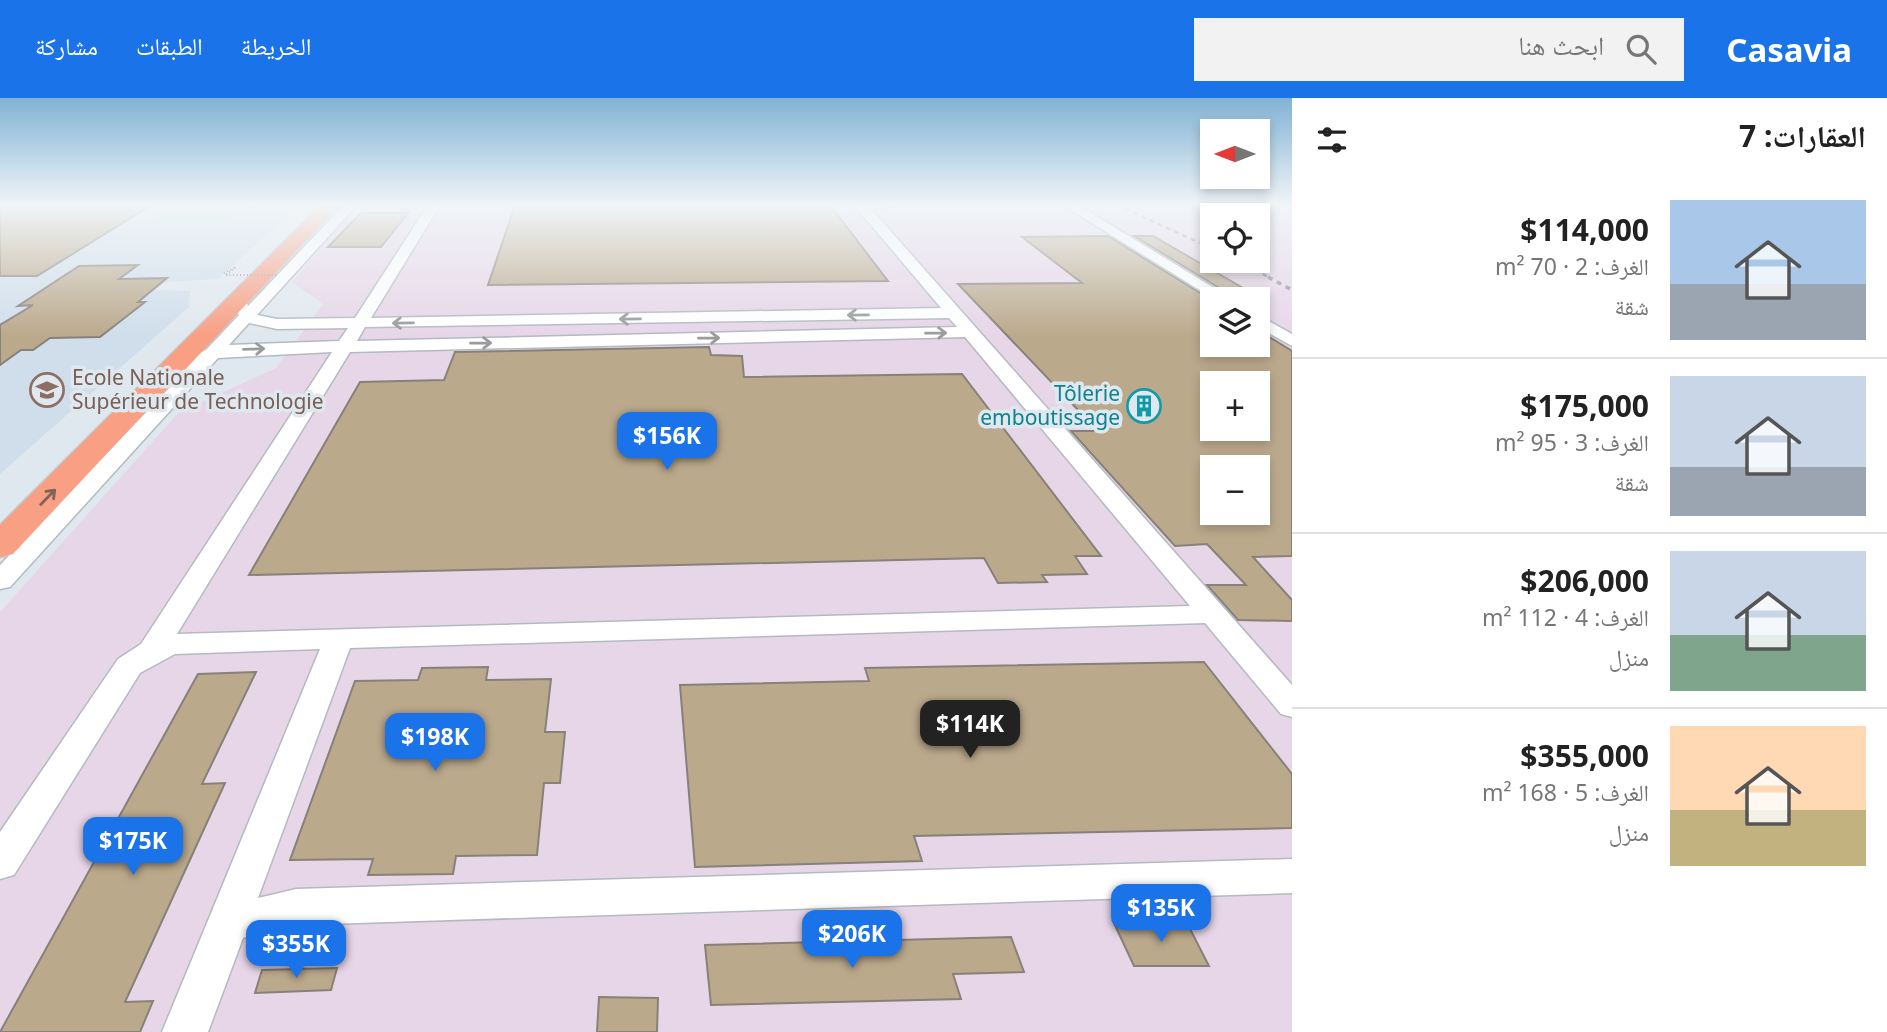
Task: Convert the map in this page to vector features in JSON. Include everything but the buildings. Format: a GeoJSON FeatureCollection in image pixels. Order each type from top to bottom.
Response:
{"type":"FeatureCollection","features":[{"type":"Feature","properties":{"kind":"highway"},"geometry":{"type":"LineString","coordinates":[[0,513],[272,249]]}},
{"type":"Feature","properties":{"kind":"highway"},"geometry":{"type":"LineString","coordinates":[[0,546],[166,375],[243,309],[294,249]]}},
{"type":"Feature","properties":{"kind":"lane"},"geometry":{"type":"LineString","coordinates":[[0,581],[214,353],[243,309],[306,249]]}},
{"type":"Feature","properties":{"kind":"lane"},"geometry":{"type":"LineString","coordinates":[[152,651],[407,249]]}},
{"type":"Feature","properties":{"kind":"lane"},"geometry":{"type":"LineString","coordinates":[[896,249],[1292,705]]}},
{"type":"Feature","properties":{"kind":"lane"},"geometry":{"type":"LineString","coordinates":[[1141,249],[1204,287]]}},
{"type":"Feature","properties":{"kind":"lane"},"geometry":{"type":"LineString","coordinates":[[243,309],[256,323],[277,324],[950,313]]}},
{"type":"Feature","properties":{"kind":"lane"},"geometry":{"type":"LineString","coordinates":[[1270,327],[1292,341]]}},
{"type":"Feature","properties":{"kind":"lane"},"geometry":{"type":"LineString","coordinates":[[166,375],[214,353],[345,346],[968,332]]}},
{"type":"Feature","properties":{"kind":"lane"},"geometry":{"type":"LineString","coordinates":[[6,845],[129,666],[152,651],[173,644],[1212,614]]}},
{"type":"Feature","properties":{"kind":"lane"},"geometry":{"type":"LineString","coordinates":[[185,1032],[339,639]]}},
{"type":"Feature","properties":{"kind":"lane"},"geometry":{"type":"LineString","coordinates":[[228,923],[296,906],[1292,876]]}},
{"type":"Feature","properties":{"kind":"path"},"geometry":{"type":"LineString","coordinates":[[225,274],[277,275]]}},
{"type":"Feature","properties":{"kind":"shaded area","name":"Ecole Nationale Supérieur de Technologie"},"geometry":{"type":"Polygon","coordinates":[[[0,249],[251,249],[218,279],[165,282],[154,290],[190,291],[189,307],[0,474],[0,249]]]}},
{"type":"Feature","properties":{"kind":"shaded area"},"geometry":{"type":"Polygon","coordinates":[[[320,249],[1200,249],[1200,273],[1270,273],[1270,249],[1292,249],[1292,1032],[0,1032],[0,612],[179,412],[276,368],[323,304],[292,282],[320,249]]]}},
{"type":"Feature","properties":{"kind":"railway"},"geometry":{"type":"LineString","coordinates":[[1261,273],[1272,279]]}},
{"type":"Feature","properties":{"kind":"railway"},"geometry":{"type":"LineString","coordinates":[[1268,277],[1292,290]]}},
{"type":"Feature","properties":{"kind":"place","name":"Ecole Nationale Supérieur de Technologie"},"geometry":{"type":"Point","coordinates":[47,390]}},
{"type":"Feature","properties":{"kind":"place","name":"Tôlerie emboutissage"},"geometry":{"type":"Point","coordinates":[1144,406]}}]}
